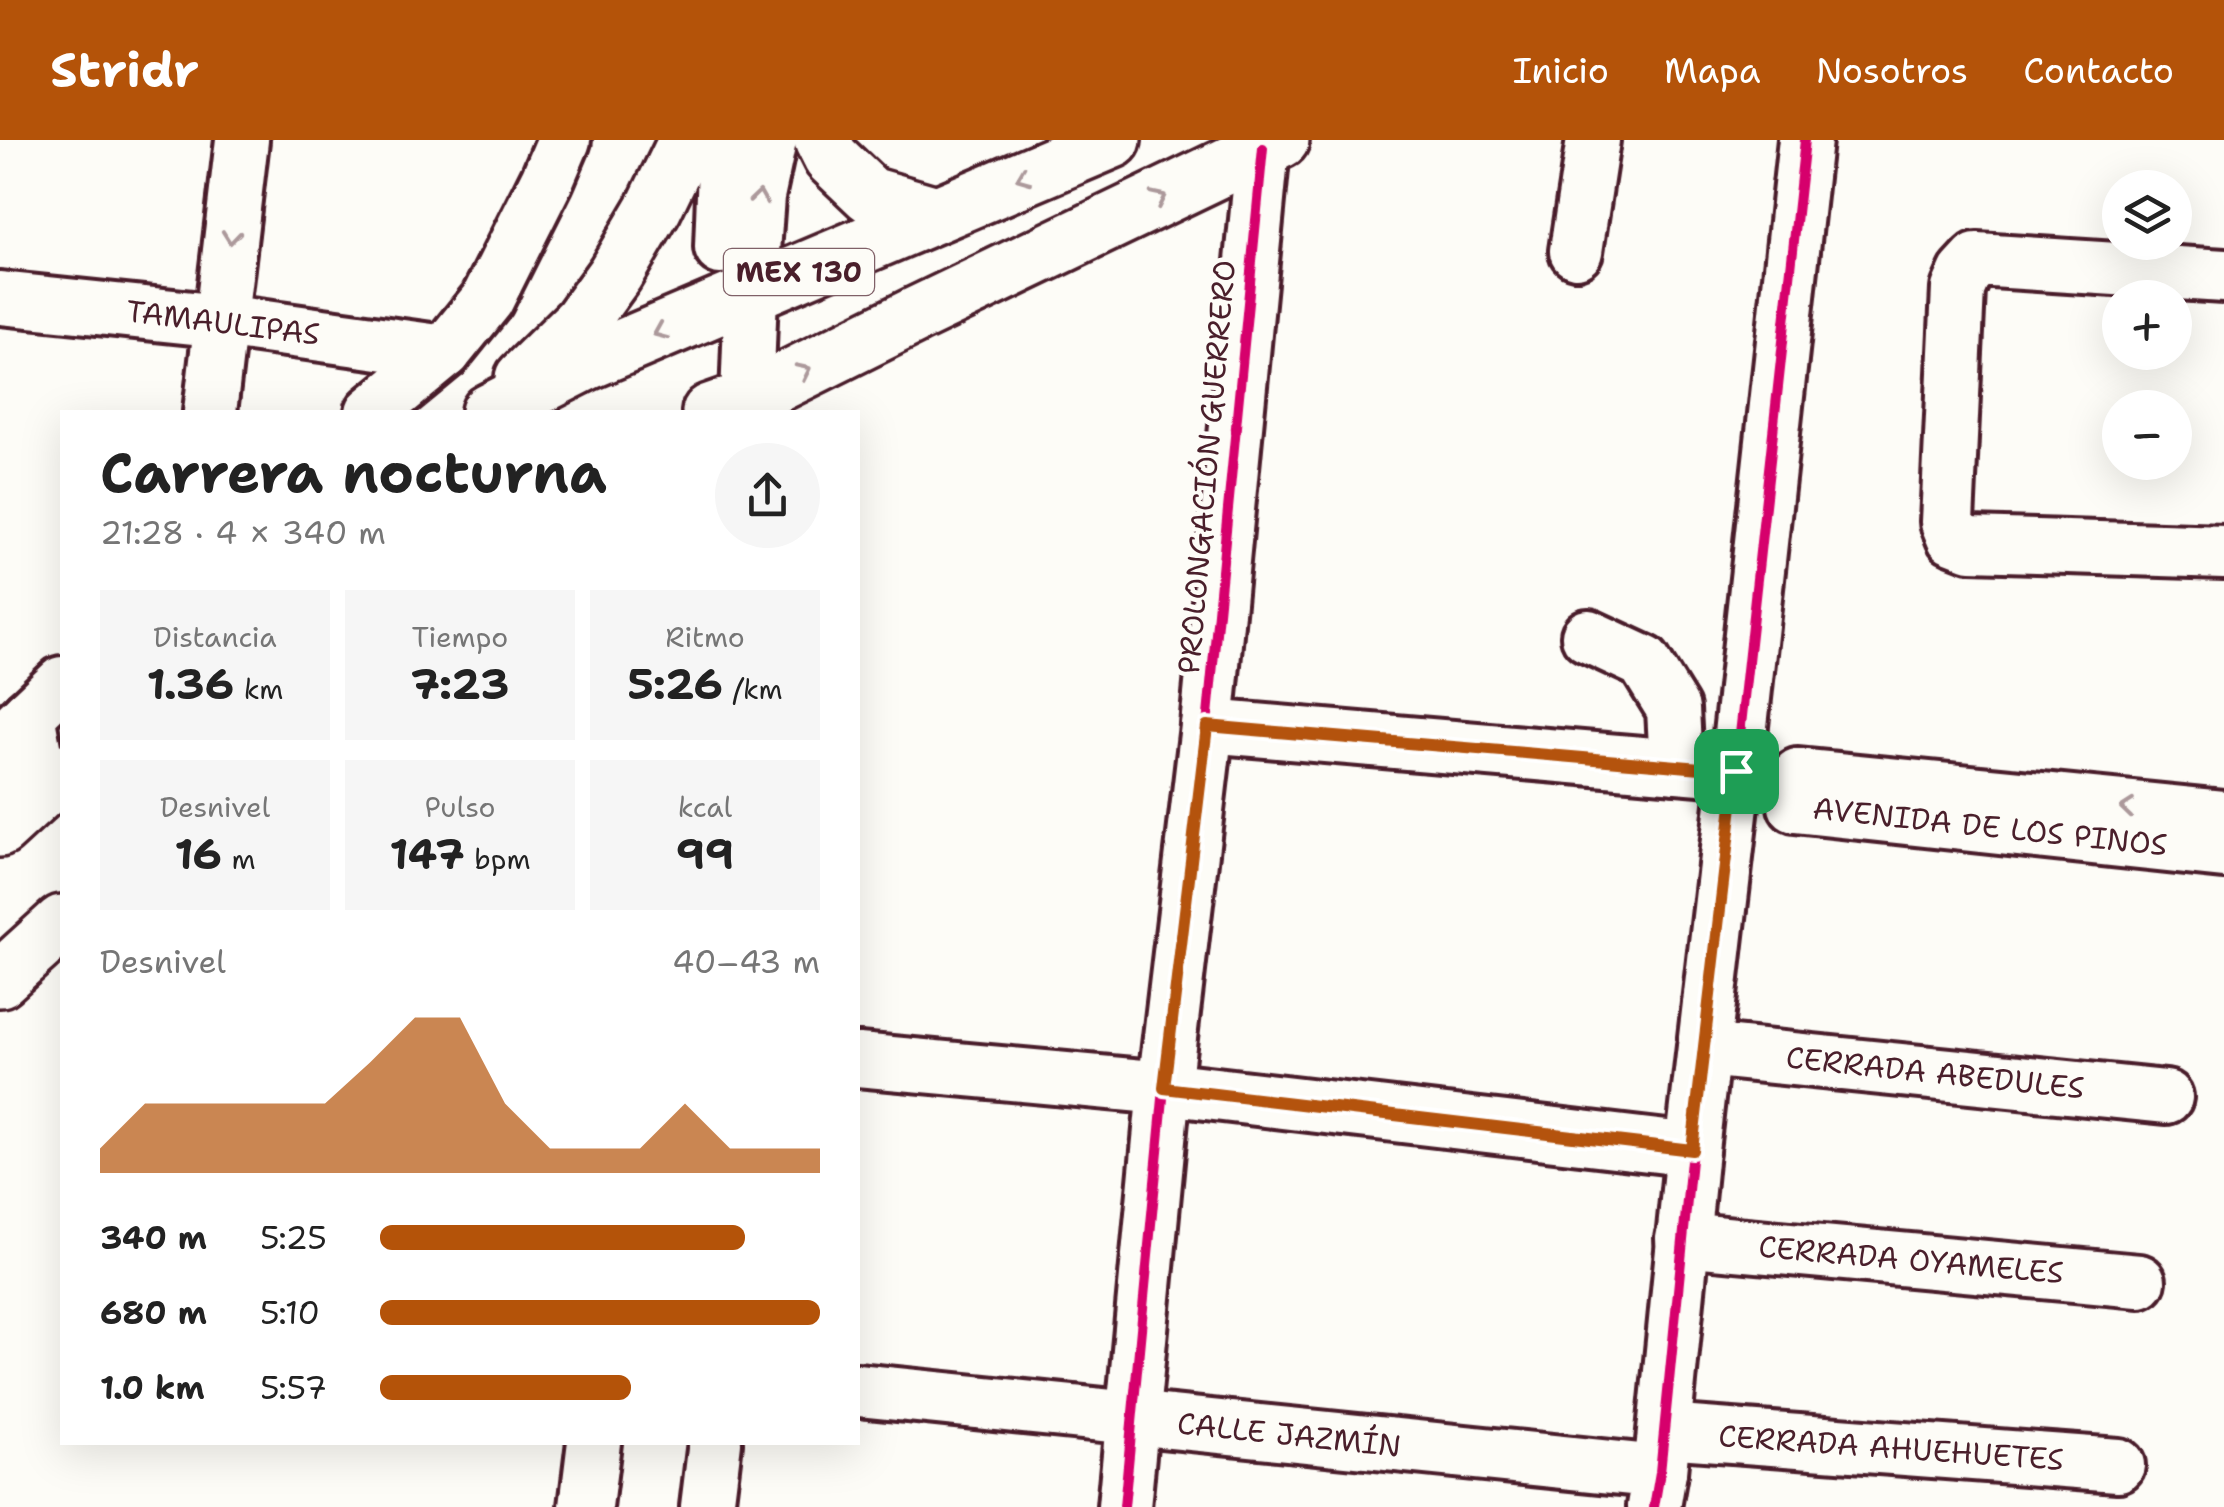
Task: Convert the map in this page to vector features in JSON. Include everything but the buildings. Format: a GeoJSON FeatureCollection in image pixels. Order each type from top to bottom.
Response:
{"type":"FeatureCollection","features":[{"type":"Feature","properties":{"kind":"main road"},"geometry":{"type":"LineString","coordinates":[[492,410],[581,321],[615,274],[654,208],[687,140]]}},
{"type":"Feature","properties":{"kind":"main road"},"geometry":{"type":"LineString","coordinates":[[822,140],[831,158],[870,195],[936,214]]}},
{"type":"Feature","properties":{"kind":"main road","name":"MEX 130"},"geometry":{"type":"LineString","coordinates":[[494,410],[585,363],[1113,140]]}},
{"type":"Feature","properties":{"kind":"main road","name":"MEX 130"},"geometry":{"type":"LineString","coordinates":[[725,409],[1272,144]]}},
{"type":"Feature","properties":{"kind":"main road"},"geometry":{"type":"LineString","coordinates":[[0,829],[35,784]]}},
{"type":"Feature","properties":{"kind":"main road"},"geometry":{"type":"LineString","coordinates":[[0,978],[60,924]]}},
{"type":"Feature","properties":{"kind":"street"},"geometry":{"type":"LineString","coordinates":[[210,410],[242,140]]}},
{"type":"Feature","properties":{"kind":"street"},"geometry":{"type":"LineString","coordinates":[[374,410],[444,352],[487,300],[564,140]]}},
{"type":"Feature","properties":{"kind":"street"},"geometry":{"type":"LineString","coordinates":[[728,140],[724,167],[734,300]]}},
{"type":"Feature","properties":{"kind":"street"},"geometry":{"type":"LineString","coordinates":[[725,409],[734,300],[770,140]]}},
{"type":"Feature","properties":{"kind":"street"},"geometry":{"type":"LineString","coordinates":[[1576,251],[1593,140]]}},
{"type":"Feature","properties":{"kind":"street"},"geometry":{"type":"LineString","coordinates":[[1660,1470],[1682,1239],[1805,140]]}},
{"type":"Feature","properties":{"kind":"street","name":"PROLONGACIÓN GUERRERO"},"geometry":{"type":"LineString","coordinates":[[1124,1507],[1164,1088],[1272,144]]}},
{"type":"Feature","properties":{"kind":"street"},"geometry":{"type":"LineString","coordinates":[[2224,276],[1977,260],[1958,289],[1947,522],[1954,537],[1971,544],[2224,552]]}},
{"type":"Feature","properties":{"kind":"street","name":"TAMAULIPAS"},"geometry":{"type":"LineString","coordinates":[[0,298],[222,321],[444,352]]}},
{"type":"Feature","properties":{"kind":"street"},"geometry":{"type":"LineString","coordinates":[[1588,636],[1644,662],[1673,708],[1676,766]]}},
{"type":"Feature","properties":{"kind":"street"},"geometry":{"type":"LineString","coordinates":[[30,713],[35,784]]}},
{"type":"Feature","properties":{"kind":"street"},"geometry":{"type":"LineString","coordinates":[[1207,726],[1736,771]]}},
{"type":"Feature","properties":{"kind":"street","name":"AVENIDA DE LOS PINOS"},"geometry":{"type":"LineString","coordinates":[[2224,817],[1798,776],[1794,806],[2224,852]]}},
{"type":"Feature","properties":{"kind":"street","name":"CERRADA ABEDULES"},"geometry":{"type":"LineString","coordinates":[[1704,1050],[2166,1096]]}},
{"type":"Feature","properties":{"kind":"street"},"geometry":{"type":"LineString","coordinates":[[860,1060],[1164,1088],[1692,1150]]}},
{"type":"Feature","properties":{"kind":"street","name":"CERRADA OYAMELES"},"geometry":{"type":"LineString","coordinates":[[1682,1239],[2139,1281]]}},
{"type":"Feature","properties":{"kind":"street","name":"CALLE JAZMÍN"},"geometry":{"type":"LineString","coordinates":[[860,1390],[1660,1470]]}},
{"type":"Feature","properties":{"kind":"street"},"geometry":{"type":"LineString","coordinates":[[586,1507],[594,1445]]}},
{"type":"Feature","properties":{"kind":"street"},"geometry":{"type":"LineString","coordinates":[[707,1507],[716,1445]]}},
{"type":"Feature","properties":{"kind":"street","name":"CERRADA AHUEHUETES"},"geometry":{"type":"LineString","coordinates":[[1660,1470],[2118,1465]]}},
{"type":"Feature","properties":{"kind":"cycle path"},"geometry":{"type":"LineString","coordinates":[[1654,1507],[1805,140]]}},
{"type":"Feature","properties":{"kind":"cycle path"},"geometry":{"type":"LineString","coordinates":[[1124,1507],[1164,1088],[1207,726],[1263,148]]}},
{"type":"Feature","properties":{"kind":"route"},"geometry":{"type":"LineString","coordinates":[[1207,726],[1736,771],[1692,1150],[1164,1088],[1207,726]]}}]}
